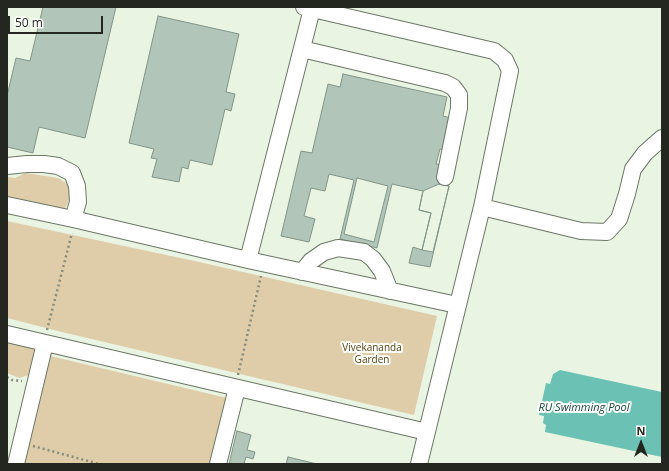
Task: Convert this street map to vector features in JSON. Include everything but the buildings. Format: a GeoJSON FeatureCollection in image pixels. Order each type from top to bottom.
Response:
{"type":"FeatureCollection","features":[{"type":"Feature","properties":{"kind":"lane"},"geometry":{"type":"LineString","coordinates":[[248,260],[302,49],[308,8],[494,50],[505,60],[510,71],[482,207],[419,464]]}},
{"type":"Feature","properties":{"kind":"lane"},"geometry":{"type":"LineString","coordinates":[[302,49],[445,83],[452,87],[459,95],[459,108],[445,177]]}},
{"type":"Feature","properties":{"kind":"lane"},"geometry":{"type":"LineString","coordinates":[[482,207],[581,231],[607,232],[619,219],[633,169],[645,153],[662,138]]}},
{"type":"Feature","properties":{"kind":"lane"},"geometry":{"type":"LineString","coordinates":[[7,166],[44,164],[58,166],[72,173],[77,186],[78,202],[73,225]]}},
{"type":"Feature","properties":{"kind":"lane"},"geometry":{"type":"LineString","coordinates":[[7,205],[73,225],[248,260],[457,305]]}},
{"type":"Feature","properties":{"kind":"lane"},"geometry":{"type":"LineString","coordinates":[[302,272],[311,261],[324,252],[338,248],[364,252],[373,259],[382,271],[390,291]]}},
{"type":"Feature","properties":{"kind":"lane"},"geometry":{"type":"LineString","coordinates":[[7,334],[45,339],[237,384],[427,432]]}},
{"type":"Feature","properties":{"kind":"lane"},"geometry":{"type":"LineString","coordinates":[[16,464],[45,339]]}},
{"type":"Feature","properties":{"kind":"lane"},"geometry":{"type":"LineString","coordinates":[[218,464],[237,384]]}},
{"type":"Feature","properties":{"kind":"path"},"geometry":{"type":"LineString","coordinates":[[45,339],[73,225]]}},
{"type":"Feature","properties":{"kind":"path"},"geometry":{"type":"LineString","coordinates":[[237,384],[262,272]]}},
{"type":"Feature","properties":{"kind":"path"},"geometry":{"type":"LineString","coordinates":[[21,443],[99,464]]}},
{"type":"Feature","properties":{"kind":"green space"},"geometry":{"type":"Polygon","coordinates":[[[26,173],[58,178],[66,183],[70,190],[70,197],[63,211],[7,198],[7,177],[15,178],[26,173]]]}},
{"type":"Feature","properties":{"kind":"green space","name":"Vivekananda Garden"},"geometry":{"type":"Polygon","coordinates":[[[7,221],[199,262],[437,316],[414,415],[7,318],[7,221]]]}},
{"type":"Feature","properties":{"kind":"green space"},"geometry":{"type":"Polygon","coordinates":[[[7,339],[33,347],[37,357],[29,375],[19,378],[7,373],[7,339]]]}},
{"type":"Feature","properties":{"kind":"green space"},"geometry":{"type":"Polygon","coordinates":[[[46,355],[227,398],[211,464],[19,464],[46,355]]]}},
{"type":"Feature","properties":{"kind":"water","name":"RU Swimming Pool"},"geometry":{"type":"Polygon","coordinates":[[[560,370],[662,392],[662,457],[545,432],[546,425],[543,423],[544,416],[539,415],[546,383],[550,384],[553,374],[560,370]]]}}]}
